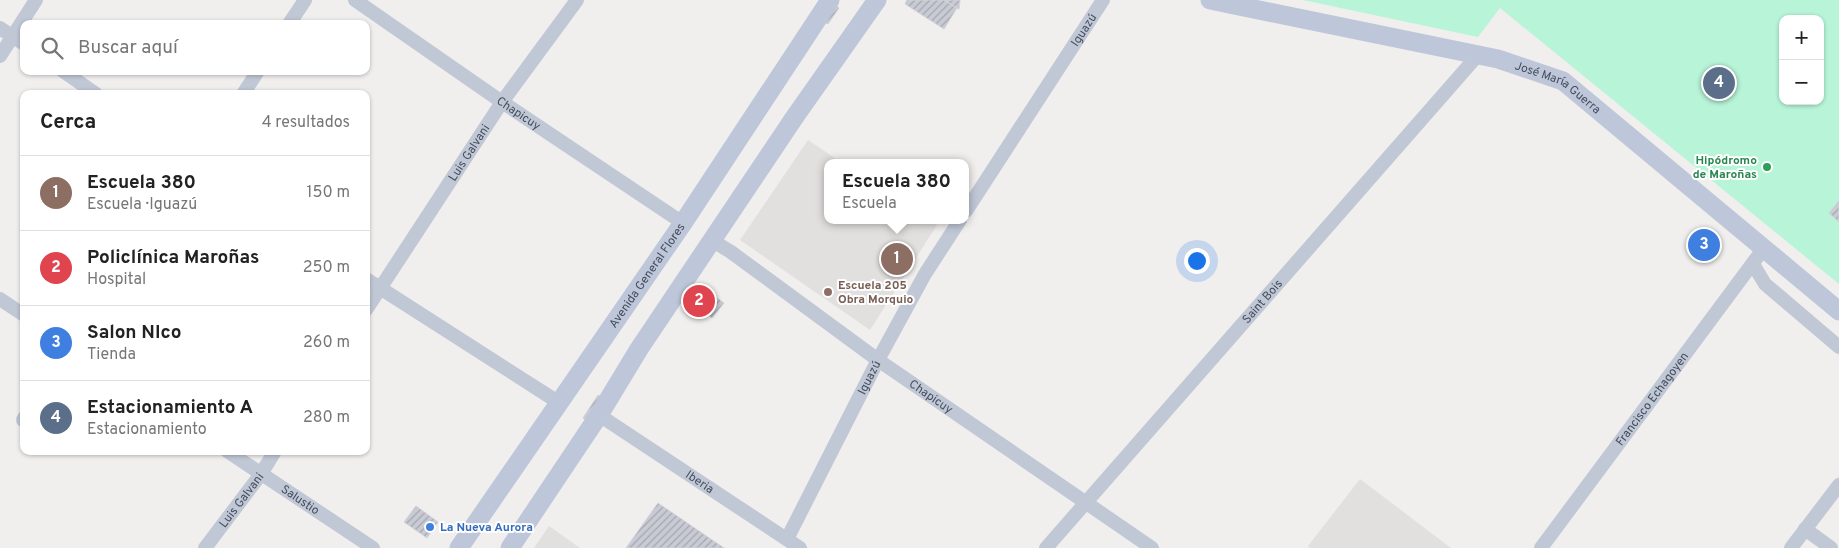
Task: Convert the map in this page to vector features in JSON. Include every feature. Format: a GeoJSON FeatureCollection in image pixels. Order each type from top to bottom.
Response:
{"type":"FeatureCollection","features":[{"type":"Feature","properties":{"kind":"main road","name":"Avenida General Flores"},"geometry":{"type":"LineString","coordinates":[[459,548],[683,223],[830,0]]}},
{"type":"Feature","properties":{"kind":"main road"},"geometry":{"type":"LineString","coordinates":[[510,548],[599,415],[639,349],[877,0]]}},
{"type":"Feature","properties":{"kind":"main road","name":"José María Guerra"},"geometry":{"type":"LineString","coordinates":[[1210,0],[1498,59],[1563,81],[1839,311]]}},
{"type":"Feature","properties":{"kind":"street"},"geometry":{"type":"LineString","coordinates":[[27,20],[36,0]]}},
{"type":"Feature","properties":{"kind":"street"},"geometry":{"type":"LineString","coordinates":[[292,20],[305,0]]}},
{"type":"Feature","properties":{"kind":"street","name":"Chapicuy"},"geometry":{"type":"LineString","coordinates":[[355,0],[502,102],[683,223]]}},
{"type":"Feature","properties":{"kind":"street","name":"Luis Galvani"},"geometry":{"type":"LineString","coordinates":[[370,304],[502,102],[577,0]]}},
{"type":"Feature","properties":{"kind":"street","name":"Iguazú"},"geometry":{"type":"LineString","coordinates":[[969,206],[1103,0]]}},
{"type":"Feature","properties":{"kind":"street"},"geometry":{"type":"LineString","coordinates":[[0,28],[18,40],[0,56]]}},
{"type":"Feature","properties":{"kind":"street","name":"Saint Bois"},"geometry":{"type":"LineString","coordinates":[[1046,548],[1478,55]]}},
{"type":"Feature","properties":{"kind":"street"},"geometry":{"type":"LineString","coordinates":[[69,75],[90,90]]}},
{"type":"Feature","properties":{"kind":"street"},"geometry":{"type":"LineString","coordinates":[[246,90],[255,75]]}},
{"type":"Feature","properties":{"kind":"street","name":"Iguazú"},"geometry":{"type":"LineString","coordinates":[[787,539],[878,360],[925,274],[957,224]]}},
{"type":"Feature","properties":{"kind":"street","name":"Chapicuy"},"geometry":{"type":"LineString","coordinates":[[712,240],[878,360],[1152,548]]}},
{"type":"Feature","properties":{"kind":"street","name":"Francisco Echagoyen"},"geometry":{"type":"LineString","coordinates":[[1541,548],[1764,248]]}},
{"type":"Feature","properties":{"kind":"street"},"geometry":{"type":"LineString","coordinates":[[1753,264],[1765,284],[1839,347]]}},
{"type":"Feature","properties":{"kind":"street"},"geometry":{"type":"LineString","coordinates":[[370,282],[558,402]]}},
{"type":"Feature","properties":{"kind":"street"},"geometry":{"type":"LineString","coordinates":[[0,299],[20,312]]}},
{"type":"Feature","properties":{"kind":"street","name":"Iberia"},"geometry":{"type":"LineString","coordinates":[[599,415],[800,548]]}},
{"type":"Feature","properties":{"kind":"street","name":"Salustio"},"geometry":{"type":"LineString","coordinates":[[232,455],[373,548]]}},
{"type":"Feature","properties":{"kind":"street","name":"Luis Galvani"},"geometry":{"type":"LineString","coordinates":[[205,548],[261,474],[273,455]]}},
{"type":"Feature","properties":{"kind":"street"},"geometry":{"type":"LineString","coordinates":[[1791,548],[1839,485]]}},
{"type":"Feature","properties":{"kind":"street"},"geometry":{"type":"LineString","coordinates":[[1805,529],[1831,548]]}},
{"type":"Feature","properties":{"kind":"shaded area"},"geometry":{"type":"Polygon","coordinates":[[[808,140],[836,159],[824,159],[824,224],[937,225],[870,330],[740,240],[808,140]]]}},
{"type":"Feature","properties":{"kind":"shaded area"},"geometry":{"type":"Polygon","coordinates":[[[1360,479],[1451,548],[1310,548],[1308,546],[1360,479]]]}},
{"type":"Feature","properties":{"kind":"shaded area"},"geometry":{"type":"Polygon","coordinates":[[[549,526],[580,548],[534,548],[549,526]]]}},
{"type":"Feature","properties":{"kind":"green space","name":"Hipódromo de Maroñas"},"geometry":{"type":"Polygon","coordinates":[[[1303,0],[1839,0],[1839,284],[1500,8],[1478,37],[1303,0]]]}},
{"type":"Feature","properties":{"kind":"building"},"geometry":{"type":"Polygon","coordinates":[[[907,0],[944,0],[957,8],[944,29],[905,4],[907,0]]]}},
{"type":"Feature","properties":{"kind":"building"},"geometry":{"type":"Polygon","coordinates":[[[944,0],[960,0],[959,9],[957,8],[944,0]]]}},
{"type":"Feature","properties":{"kind":"building"},"geometry":{"type":"Polygon","coordinates":[[[836,5],[839,8],[828,24],[824,22],[836,5]]]}},
{"type":"Feature","properties":{"kind":"building"},"geometry":{"type":"Polygon","coordinates":[[[1839,201],[1839,222],[1829,213],[1839,201]]]}},
{"type":"Feature","properties":{"kind":"building"},"geometry":{"type":"Polygon","coordinates":[[[1705,230],[1719,241],[1704,260],[1690,249],[1705,230]]]}},
{"type":"Feature","properties":{"kind":"building"},"geometry":{"type":"Polygon","coordinates":[[[705,289],[724,303],[712,318],[693,304],[705,289]]]}},
{"type":"Feature","properties":{"kind":"building"},"geometry":{"type":"Polygon","coordinates":[[[598,395],[602,397],[587,421],[583,418],[598,395]]]}},
{"type":"Feature","properties":{"kind":"building"},"geometry":{"type":"Polygon","coordinates":[[[658,503],[724,548],[626,548],[658,503]]]}},
{"type":"Feature","properties":{"kind":"building"},"geometry":{"type":"Polygon","coordinates":[[[416,506],[438,522],[427,538],[404,522],[416,506]]]}},
{"type":"Feature","properties":{"kind":"place","name":"Estacionamiento A"},"geometry":{"type":"Point","coordinates":[1719,83]}},
{"type":"Feature","properties":{"kind":"place","name":"Hipódromo de Maroñas"},"geometry":{"type":"Point","coordinates":[1767,167]}},
{"type":"Feature","properties":{"kind":"place","name":"Salon NIco"},"geometry":{"type":"Point","coordinates":[1704,245]}},
{"type":"Feature","properties":{"kind":"place","name":"Escuela 380"},"geometry":{"type":"Point","coordinates":[897,259]}},
{"type":"Feature","properties":{"kind":"place","name":"Escuela 205 Obra Morquio"},"geometry":{"type":"Point","coordinates":[828,292]}},
{"type":"Feature","properties":{"kind":"place","name":"Policlínica Maroñas"},"geometry":{"type":"Point","coordinates":[699,301]}},
{"type":"Feature","properties":{"kind":"place","name":"La Nueva Aurora"},"geometry":{"type":"Point","coordinates":[430,527]}}]}
